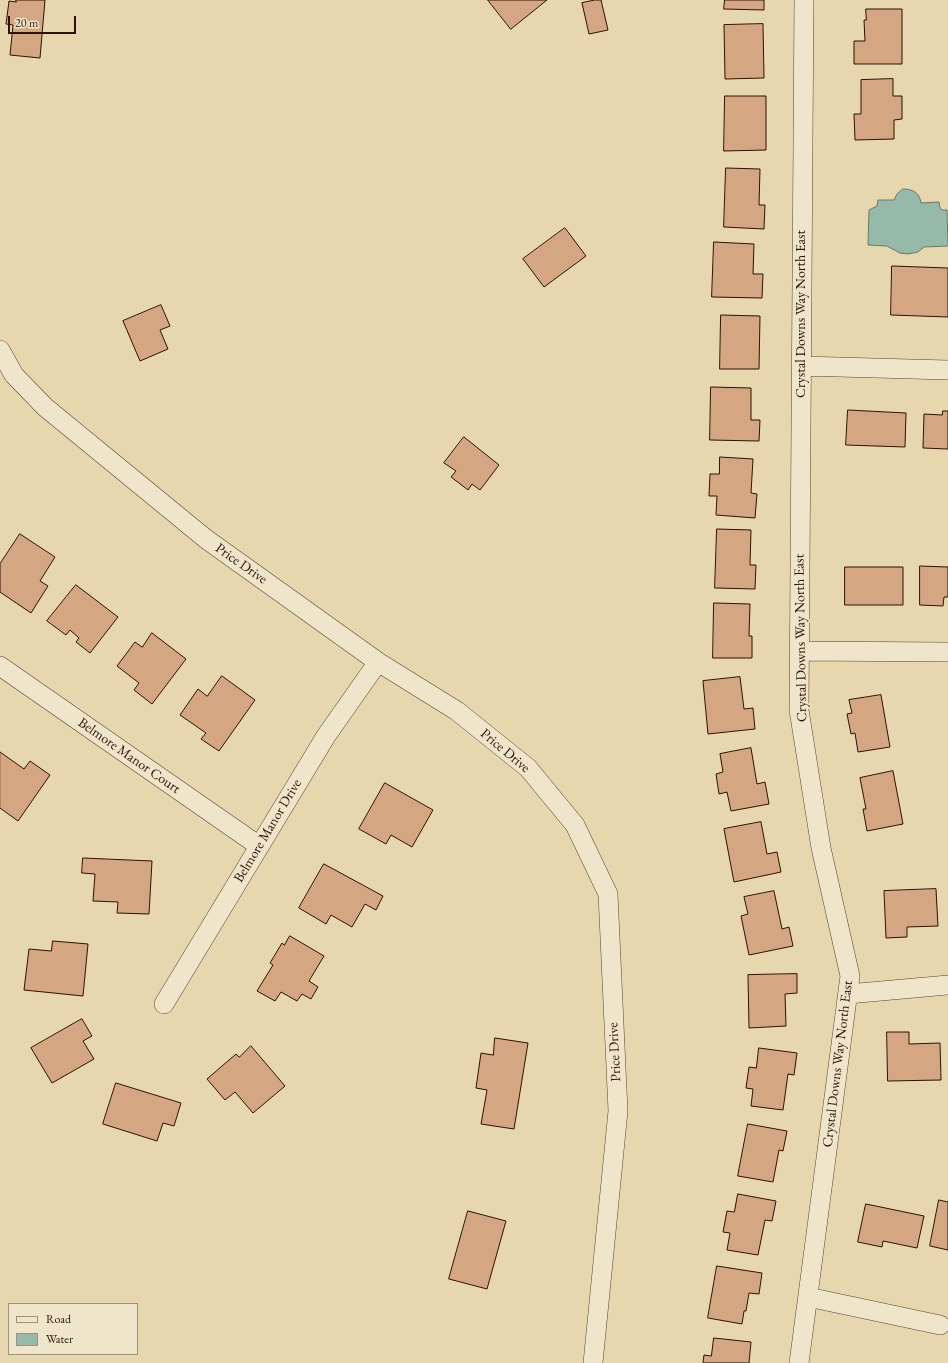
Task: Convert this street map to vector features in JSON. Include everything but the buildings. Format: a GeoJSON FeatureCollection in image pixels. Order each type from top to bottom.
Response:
{"type":"FeatureCollection","features":[{"type":"Feature","properties":{"kind":"street","name":"Crystal Downs Way North East"},"geometry":{"type":"LineString","coordinates":[[799,1363],[850,976],[821,848],[799,710],[804,0]]}},
{"type":"Feature","properties":{"kind":"street","name":"Price Drive"},"geometry":{"type":"LineString","coordinates":[[0,350],[14,375],[45,408],[206,539],[378,662],[457,711],[528,768],[575,825],[608,894],[618,1111],[593,1363]]}},
{"type":"Feature","properties":{"kind":"street"},"geometry":{"type":"LineString","coordinates":[[801,366],[948,370]]}},
{"type":"Feature","properties":{"kind":"street"},"geometry":{"type":"LineString","coordinates":[[799,651],[948,652]]}},
{"type":"Feature","properties":{"kind":"street","name":"Belmore Manor Drive"},"geometry":{"type":"LineString","coordinates":[[164,1004],[326,736],[378,662]]}},
{"type":"Feature","properties":{"kind":"street","name":"Belmore Manor Court"},"geometry":{"type":"LineString","coordinates":[[0,666],[259,846]]}},
{"type":"Feature","properties":{"kind":"street"},"geometry":{"type":"LineString","coordinates":[[848,994],[948,985]]}},
{"type":"Feature","properties":{"kind":"street"},"geometry":{"type":"LineString","coordinates":[[808,1297],[940,1325]]}},
{"type":"Feature","properties":{"kind":"water"},"geometry":{"type":"Polygon","coordinates":[[[903,189],[910,190],[918,194],[921,203],[939,202],[942,210],[947,210],[948,246],[924,247],[918,252],[908,254],[900,253],[887,246],[868,245],[869,210],[877,206],[878,200],[894,200],[897,194],[903,189]]]}}]}
